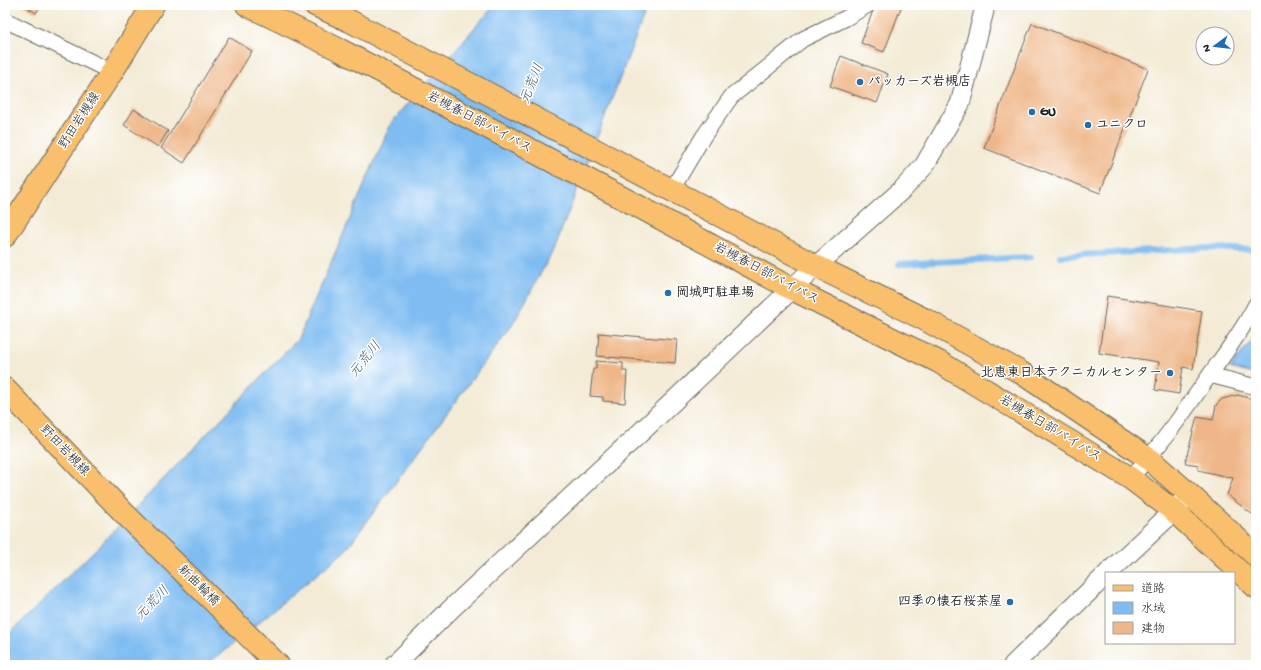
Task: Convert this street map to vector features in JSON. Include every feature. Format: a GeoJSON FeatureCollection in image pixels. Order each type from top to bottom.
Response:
{"type":"FeatureCollection","features":[{"type":"Feature","properties":{"kind":"main road","name":"野田岩槻線"},"geometry":{"type":"LineString","coordinates":[[5,236],[112,72],[153,5]]}},
{"type":"Feature","properties":{"kind":"main road","name":"岩槻春日部バイパス"},"geometry":{"type":"LineString","coordinates":[[247,5],[340,50],[634,204],[792,289],[939,362],[1130,478],[1174,511],[1256,587]]}},
{"type":"Feature","properties":{"kind":"main road","name":"岩槻春日部バイパス"},"geometry":{"type":"LineString","coordinates":[[315,5],[350,21],[816,266],[924,318],[1020,372],[1149,459],[1256,556]]}},
{"type":"Feature","properties":{"kind":"main road","name":"野田岩槻線"},"geometry":{"type":"LineString","coordinates":[[5,389],[124,513]]}},
{"type":"Feature","properties":{"kind":"main road","name":"新曲輪橋"},"geometry":{"type":"LineString","coordinates":[[124,513],[276,662]]}},
{"type":"Feature","properties":{"kind":"street"},"geometry":{"type":"LineString","coordinates":[[671,191],[703,137],[731,97],[803,39],[846,18],[868,5]]}},
{"type":"Feature","properties":{"kind":"street"},"geometry":{"type":"LineString","coordinates":[[394,665],[459,601],[641,432],[816,266],[903,189],[924,166],[960,104],[984,11],[984,5]]}},
{"type":"Feature","properties":{"kind":"street"},"geometry":{"type":"LineString","coordinates":[[5,20],[112,72]]}},
{"type":"Feature","properties":{"kind":"street"},"geometry":{"type":"LineString","coordinates":[[1130,478],[1149,459],[1210,376],[1246,323],[1256,304]]}},
{"type":"Feature","properties":{"kind":"street"},"geometry":{"type":"LineString","coordinates":[[1210,376],[1256,387]]}},
{"type":"Feature","properties":{"kind":"street"},"geometry":{"type":"LineString","coordinates":[[1109,572],[1174,511],[1189,494]]}},
{"type":"Feature","properties":{"kind":"street"},"geometry":{"type":"LineString","coordinates":[[1013,665],[1105,576]]}},
{"type":"Feature","properties":{"kind":"water","name":"元荒川"},"geometry":{"type":"Polygon","coordinates":[[[493,5],[648,5],[555,247],[513,324],[345,551],[207,665],[5,665],[5,638],[101,544],[298,339],[391,123],[492,8],[493,5]]]}},
{"type":"Feature","properties":{"kind":"water"},"geometry":{"type":"Polygon","coordinates":[[[1256,335],[1256,375],[1230,368],[1256,335]]]}},
{"type":"Feature","properties":{"kind":"building"},"geometry":{"type":"Polygon","coordinates":[[[23,5],[41,5],[36,13],[23,5]]]}},
{"type":"Feature","properties":{"kind":"building"},"geometry":{"type":"Polygon","coordinates":[[[875,5],[902,5],[884,52],[861,43],[875,5]]]}},
{"type":"Feature","properties":{"kind":"building"},"geometry":{"type":"Polygon","coordinates":[[[1032,23],[1148,69],[1100,193],[984,148],[1032,23]]]}},
{"type":"Feature","properties":{"kind":"building"},"geometry":{"type":"Polygon","coordinates":[[[229,37],[252,51],[184,163],[161,148],[229,37]]]}},
{"type":"Feature","properties":{"kind":"building"},"geometry":{"type":"Polygon","coordinates":[[[841,56],[888,74],[877,103],[830,86],[841,56]]]}},
{"type":"Feature","properties":{"kind":"building"},"geometry":{"type":"Polygon","coordinates":[[[134,109],[168,131],[158,147],[124,125],[134,109]]]}},
{"type":"Feature","properties":{"kind":"building"},"geometry":{"type":"Polygon","coordinates":[[[1107,296],[1202,311],[1193,369],[1183,367],[1179,394],[1155,390],[1159,362],[1099,353],[1107,296]]]}},
{"type":"Feature","properties":{"kind":"building"},"geometry":{"type":"Polygon","coordinates":[[[599,333],[677,340],[675,363],[597,356],[599,333]]]}},
{"type":"Feature","properties":{"kind":"building"},"geometry":{"type":"Polygon","coordinates":[[[596,361],[623,363],[623,371],[627,371],[625,403],[603,401],[603,397],[590,396],[593,369],[596,369],[596,361]]]}},
{"type":"Feature","properties":{"kind":"building"},"geometry":{"type":"Polygon","coordinates":[[[1238,395],[1256,400],[1256,517],[1227,495],[1233,478],[1198,470],[1199,465],[1185,463],[1197,417],[1213,420],[1216,405],[1222,399],[1238,395]]]}},
{"type":"Feature","properties":{"kind":"waterway"},"geometry":{"type":"LineString","coordinates":[[1060,256],[1209,248],[1256,250]]}},
{"type":"Feature","properties":{"kind":"waterway"},"geometry":{"type":"LineString","coordinates":[[899,264],[1031,257]]}},
{"type":"Feature","properties":{"kind":"place","name":"パッカーズ岩槻店"},"geometry":{"type":"Point","coordinates":[860,82]}},
{"type":"Feature","properties":{"kind":"place","name":"GU"},"geometry":{"type":"Point","coordinates":[1032,112]}},
{"type":"Feature","properties":{"kind":"place","name":"ユニクロ"},"geometry":{"type":"Point","coordinates":[1088,125]}},
{"type":"Feature","properties":{"kind":"place","name":"岡城町駐車場"},"geometry":{"type":"Point","coordinates":[668,293]}},
{"type":"Feature","properties":{"kind":"place","name":"北恵東日本テクニカルセンター"},"geometry":{"type":"Point","coordinates":[1170,373]}},
{"type":"Feature","properties":{"kind":"place","name":"四季の懐石桜茶屋"},"geometry":{"type":"Point","coordinates":[1010,602]}}]}
